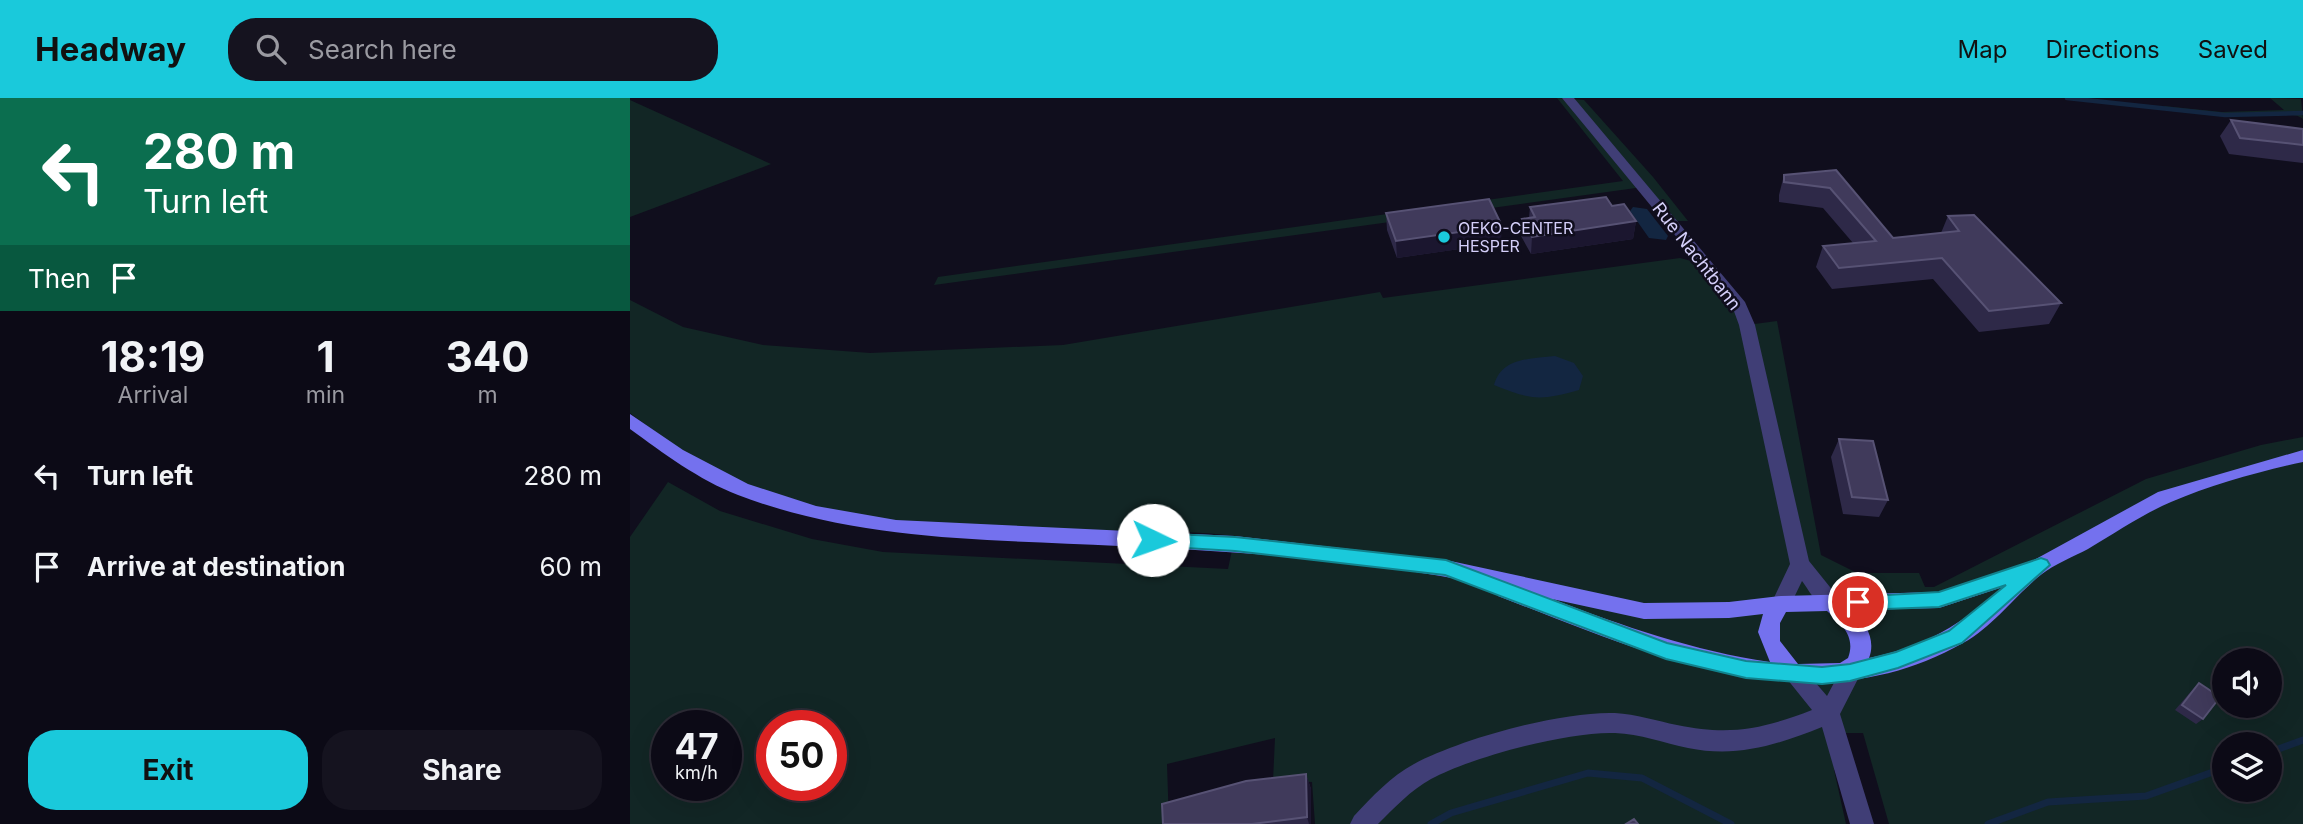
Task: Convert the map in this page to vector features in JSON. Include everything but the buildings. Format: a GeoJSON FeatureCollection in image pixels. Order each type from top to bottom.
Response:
{"type":"FeatureCollection","features":[{"type":"Feature","properties":{"kind":"main road"},"geometry":{"type":"LineString","coordinates":[[630,420],[677,454],[742,489],[816,513],[896,527],[1235,544],[1446,568],[1644,611],[1729,610],[1781,604],[1939,600],[2041,565],[2164,497],[2303,456]]}},
{"type":"Feature","properties":{"kind":"main road"},"geometry":{"type":"LineString","coordinates":[[1446,568],[1666,651],[1746,670],[1794,674],[1850,673],[1898,660],[1956,637],[2041,565]]}},
{"type":"Feature","properties":{"kind":"main road"},"geometry":{"type":"LineString","coordinates":[[1831,603],[1847,615],[1858,630],[1863,646],[1860,661],[1850,673]]}},
{"type":"Feature","properties":{"kind":"main road"},"geometry":{"type":"LineString","coordinates":[[1781,604],[1772,615],[1768,629],[1771,645],[1780,661],[1794,674]]}},
{"type":"Feature","properties":{"kind":"street","name":"Rue Nachtbann"},"geometry":{"type":"LineString","coordinates":[[1568,98],[1738,302],[1747,325],[1800,564],[1831,603]]}},
{"type":"Feature","properties":{"kind":"street"},"geometry":{"type":"LineString","coordinates":[[1781,604],[1800,564]]}},
{"type":"Feature","properties":{"kind":"street"},"geometry":{"type":"LineString","coordinates":[[1362,824],[1388,798],[1423,772],[1450,760],[1572,726],[1615,723],[1707,742],[1740,743],[1829,714],[1850,673]]}},
{"type":"Feature","properties":{"kind":"street"},"geometry":{"type":"LineString","coordinates":[[1794,674],[1829,714],[1862,824]]}},
{"type":"Feature","properties":{"kind":"green space"},"geometry":{"type":"Polygon","coordinates":[[[1557,98],[1584,100],[1653,177],[1688,221],[1671,221],[1643,187],[934,285],[938,277],[1623,181],[1557,98]]]}},
{"type":"Feature","properties":{"kind":"green space"},"geometry":{"type":"Polygon","coordinates":[[[2270,98],[2301,99],[2303,119],[2291,115],[2236,115],[2167,110],[2164,106],[2222,112],[2284,110],[2270,98]]]}},
{"type":"Feature","properties":{"kind":"green space"},"geometry":{"type":"Polygon","coordinates":[[[630,100],[771,164],[630,217],[630,100]]]}},
{"type":"Feature","properties":{"kind":"green space"},"geometry":{"type":"Polygon","coordinates":[[[1680,258],[1695,262],[1704,261],[1747,325],[1777,321],[1821,555],[1857,573],[1919,573],[1925,587],[1934,587],[2146,479],[2261,445],[2303,437],[2303,824],[1889,824],[1863,733],[1836,733],[1847,770],[1834,770],[1846,824],[1315,824],[1312,782],[1273,781],[1275,738],[1167,764],[1169,824],[630,824],[630,537],[668,482],[720,511],[812,539],[883,552],[1228,569],[1235,536],[1194,532],[919,524],[818,508],[770,494],[699,461],[630,413],[630,300],[683,327],[763,345],[870,353],[1063,345],[1380,292],[1383,298],[1680,258]]]}},
{"type":"Feature","properties":{"kind":"water"},"geometry":{"type":"Polygon","coordinates":[[[1633,207],[1647,209],[1668,236],[1666,240],[1649,238],[1630,211],[1633,207]]]}},
{"type":"Feature","properties":{"kind":"water"},"geometry":{"type":"Polygon","coordinates":[[[1555,356],[1574,363],[1583,376],[1579,390],[1536,397],[1517,394],[1494,385],[1503,369],[1510,364],[1555,356]]]}},
{"type":"Feature","properties":{"kind":"waterway"},"geometry":{"type":"LineString","coordinates":[[2067,98],[2225,115],[2303,113]]}},
{"type":"Feature","properties":{"kind":"waterway"},"geometry":{"type":"LineString","coordinates":[[2282,748],[2303,740]]}},
{"type":"Feature","properties":{"kind":"waterway"},"geometry":{"type":"LineString","coordinates":[[1988,824],[2048,802],[2146,796],[2212,772]]}},
{"type":"Feature","properties":{"kind":"waterway"},"geometry":{"type":"LineString","coordinates":[[1431,824],[1451,813],[1588,773],[1642,778],[1731,824]]}},
{"type":"Feature","properties":{"kind":"place","name":"OEKO-CENTER HESPER"},"geometry":{"type":"Point","coordinates":[1444,237]}},
{"type":"Feature","properties":{"kind":"route"},"geometry":{"type":"LineString","coordinates":[[1153,540],[1235,544],[1446,568],[1666,651],[1746,670],[1822,675],[1850,673],[1898,660],[1956,637],[2041,565],[1939,600],[1858,602]]}}]}
